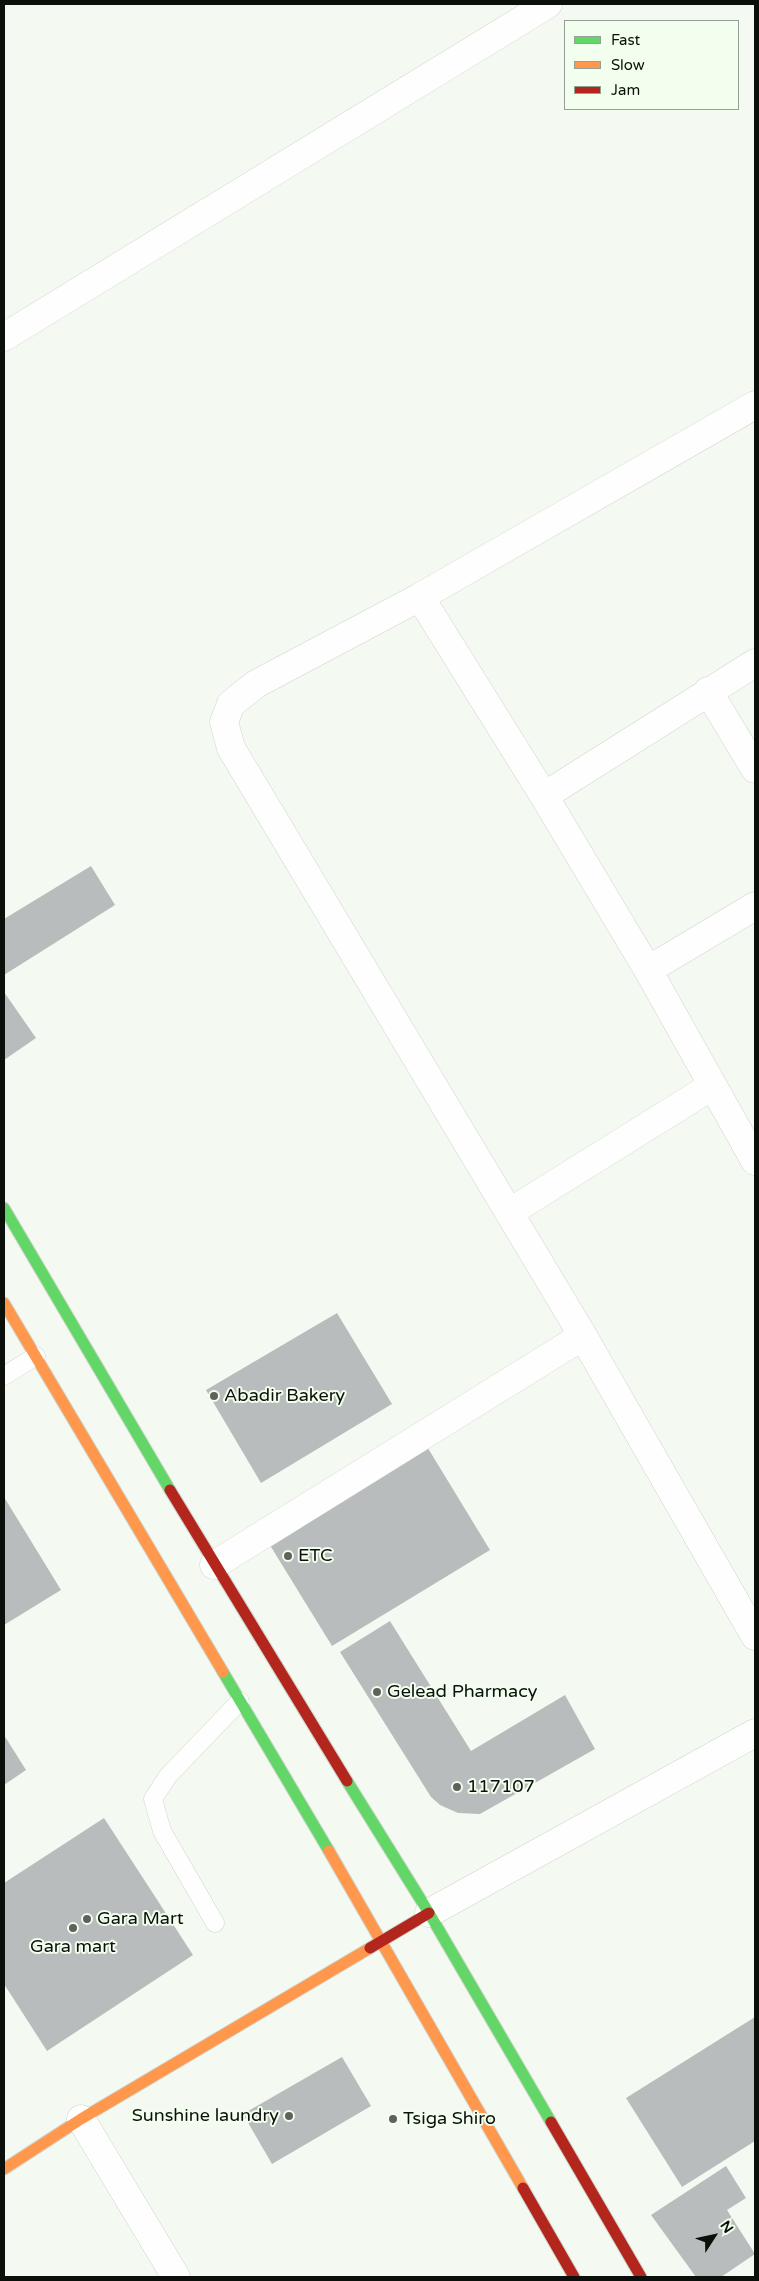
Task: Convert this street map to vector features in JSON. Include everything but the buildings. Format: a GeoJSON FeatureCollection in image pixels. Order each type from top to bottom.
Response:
{"type":"FeatureCollection","features":[{"type":"Feature","properties":{"kind":"main road"},"geometry":{"type":"LineString","coordinates":[[4,1208],[214,1565],[429,1913],[642,2277]]}},
{"type":"Feature","properties":{"kind":"main road"},"geometry":{"type":"LineString","coordinates":[[4,1303],[382,1940],[574,2277]]}},
{"type":"Feature","properties":{"kind":"main road"},"geometry":{"type":"LineString","coordinates":[[4,2169],[81,2119],[429,1913]]}},
{"type":"Feature","properties":{"kind":"street"},"geometry":{"type":"LineString","coordinates":[[4,337],[548,4]]}},
{"type":"Feature","properties":{"kind":"street"},"geometry":{"type":"LineString","coordinates":[[755,404],[420,597],[256,684],[231,704],[224,722],[232,748],[510,1212],[755,1636]]}},
{"type":"Feature","properties":{"kind":"street"},"geometry":{"type":"LineString","coordinates":[[420,597],[544,796],[648,970],[755,1161]]}},
{"type":"Feature","properties":{"kind":"street"},"geometry":{"type":"LineString","coordinates":[[544,796],[755,663]]}},
{"type":"Feature","properties":{"kind":"street"},"geometry":{"type":"LineString","coordinates":[[708,691],[755,769]]}},
{"type":"Feature","properties":{"kind":"street"},"geometry":{"type":"LineString","coordinates":[[648,970],[755,906]]}},
{"type":"Feature","properties":{"kind":"street"},"geometry":{"type":"LineString","coordinates":[[510,1212],[712,1086]]}},
{"type":"Feature","properties":{"kind":"street"},"geometry":{"type":"LineString","coordinates":[[214,1565],[583,1336]]}},
{"type":"Feature","properties":{"kind":"street"},"geometry":{"type":"LineString","coordinates":[[429,1913],[755,1733]]}},
{"type":"Feature","properties":{"kind":"street"},"geometry":{"type":"LineString","coordinates":[[81,2119],[176,2277]]}},
{"type":"Feature","properties":{"kind":"lane"},"geometry":{"type":"LineString","coordinates":[[4,1376],[36,1356]]}},
{"type":"Feature","properties":{"kind":"lane"},"geometry":{"type":"LineString","coordinates":[[216,1923],[162,1831],[153,1799],[168,1776],[240,1701]]}},
{"type":"Feature","properties":{"kind":"traffic: fast"},"geometry":{"type":"LineString","coordinates":[[4,1208],[170,1490]]}},
{"type":"Feature","properties":{"kind":"traffic: fast"},"geometry":{"type":"LineString","coordinates":[[223,1672],[329,1851]]}},
{"type":"Feature","properties":{"kind":"traffic: fast"},"geometry":{"type":"LineString","coordinates":[[347,1781],[429,1913],[551,2122]]}},
{"type":"Feature","properties":{"kind":"traffic: slow"},"geometry":{"type":"LineString","coordinates":[[4,1303],[223,1672]]}},
{"type":"Feature","properties":{"kind":"traffic: slow"},"geometry":{"type":"LineString","coordinates":[[329,1851],[523,2188]]}},
{"type":"Feature","properties":{"kind":"traffic: slow"},"geometry":{"type":"LineString","coordinates":[[4,2169],[81,2119],[370,1948]]}},
{"type":"Feature","properties":{"kind":"traffic: jam"},"geometry":{"type":"LineString","coordinates":[[170,1490],[347,1781]]}},
{"type":"Feature","properties":{"kind":"traffic: jam"},"geometry":{"type":"LineString","coordinates":[[370,1948],[429,1913]]}},
{"type":"Feature","properties":{"kind":"traffic: jam"},"geometry":{"type":"LineString","coordinates":[[551,2122],[641,2277]]}},
{"type":"Feature","properties":{"kind":"traffic: jam"},"geometry":{"type":"LineString","coordinates":[[523,2188],[574,2277]]}},
{"type":"Feature","properties":{"kind":"place","name":"Abadir Bakery"},"geometry":{"type":"Point","coordinates":[214,1396]}},
{"type":"Feature","properties":{"kind":"place","name":"ETC"},"geometry":{"type":"Point","coordinates":[288,1556]}},
{"type":"Feature","properties":{"kind":"place","name":"Gelead Pharmacy"},"geometry":{"type":"Point","coordinates":[377,1692]}},
{"type":"Feature","properties":{"kind":"place","name":"117107"},"geometry":{"type":"Point","coordinates":[457,1787]}},
{"type":"Feature","properties":{"kind":"place","name":"Gara Mart"},"geometry":{"type":"Point","coordinates":[87,1919]}},
{"type":"Feature","properties":{"kind":"place","name":"Gara mart"},"geometry":{"type":"Point","coordinates":[73,1928]}},
{"type":"Feature","properties":{"kind":"place","name":"Sunshine laundry"},"geometry":{"type":"Point","coordinates":[289,2116]}},
{"type":"Feature","properties":{"kind":"place","name":"Tsiga Shiro"},"geometry":{"type":"Point","coordinates":[393,2119]}}]}
